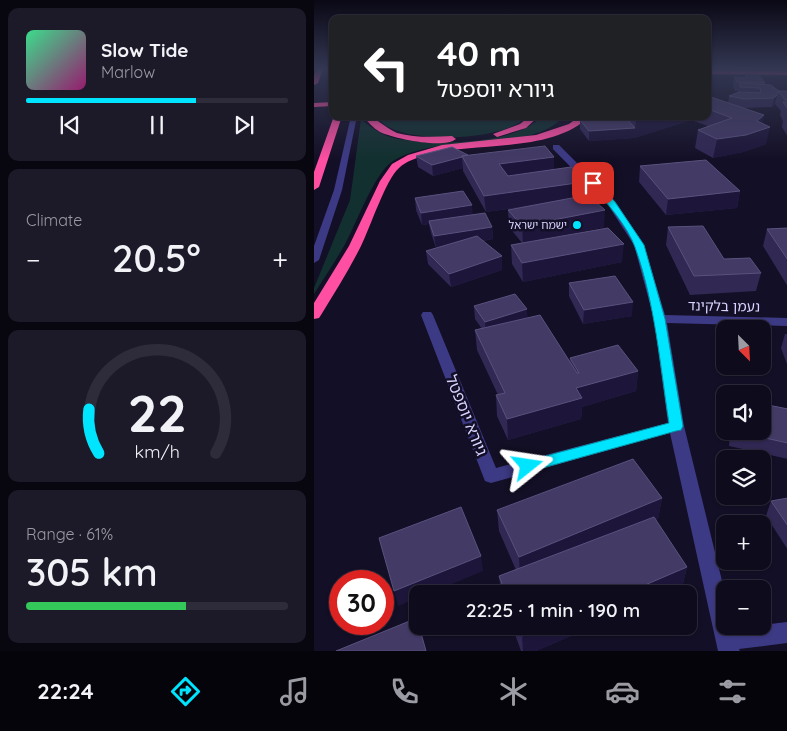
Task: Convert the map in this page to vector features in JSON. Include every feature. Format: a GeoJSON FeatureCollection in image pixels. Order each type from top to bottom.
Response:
{"type":"FeatureCollection","features":[{"type":"Feature","properties":{"kind":"highway"},"geometry":{"type":"LineString","coordinates":[[314,187],[337,120]]}},
{"type":"Feature","properties":{"kind":"highway"},"geometry":{"type":"LineString","coordinates":[[371,120],[375,125],[395,135],[446,140],[505,133],[523,126],[530,120]]}},
{"type":"Feature","properties":{"kind":"highway"},"geometry":{"type":"LineString","coordinates":[[526,139],[553,130],[566,120]]}},
{"type":"Feature","properties":{"kind":"highway"},"geometry":{"type":"LineString","coordinates":[[314,315],[355,246],[385,181],[400,162],[442,148],[526,139],[563,130],[579,120]]}},
{"type":"Feature","properties":{"kind":"street"},"geometry":{"type":"LineString","coordinates":[[556,147],[612,204],[639,245],[660,319],[676,426],[728,646],[787,632]]}},
{"type":"Feature","properties":{"kind":"street","name":"גיורא יוספטל"},"geometry":{"type":"LineString","coordinates":[[428,315],[491,476],[676,426]]}},
{"type":"Feature","properties":{"kind":"street","name":"נעמן בלקינד"},"geometry":{"type":"LineString","coordinates":[[660,319],[787,322]]}},
{"type":"Feature","properties":{"kind":"lane"},"geometry":{"type":"LineString","coordinates":[[314,260],[338,190],[353,120]]}},
{"type":"Feature","properties":{"kind":"green space"},"geometry":{"type":"Polygon","coordinates":[[[361,120],[375,130],[390,137],[424,142],[470,141],[492,138],[513,133],[530,126],[537,120],[559,120],[549,128],[530,135],[434,147],[412,152],[393,161],[379,176],[344,246],[314,294],[314,288],[350,200],[361,120]]]}},
{"type":"Feature","properties":{"kind":"green space"},"geometry":{"type":"Polygon","coordinates":[[[380,120],[522,120],[503,130],[486,134],[448,137],[430,137],[401,132],[380,120]]]}},
{"type":"Feature","properties":{"kind":"building"},"geometry":{"type":"Polygon","coordinates":[[[711,99],[718,99],[764,115],[757,121],[770,127],[746,135],[717,139],[698,130],[732,118],[711,110],[711,99]]]}},
{"type":"Feature","properties":{"kind":"building"},"geometry":{"type":"Polygon","coordinates":[[[783,102],[788,102],[788,109],[783,102]]]}},
{"type":"Feature","properties":{"kind":"building"},"geometry":{"type":"Polygon","coordinates":[[[580,120],[628,120],[635,128],[589,131],[580,120]]]}},
{"type":"Feature","properties":{"kind":"building"},"geometry":{"type":"Polygon","coordinates":[[[545,146],[554,157],[499,164],[508,176],[571,167],[584,182],[484,196],[462,156],[545,146]]]}},
{"type":"Feature","properties":{"kind":"building"},"geometry":{"type":"Polygon","coordinates":[[[452,147],[468,155],[432,165],[416,156],[452,147]]]}},
{"type":"Feature","properties":{"kind":"building"},"geometry":{"type":"Polygon","coordinates":[[[706,160],[740,191],[668,199],[640,166],[706,160]]]}},
{"type":"Feature","properties":{"kind":"building"},"geometry":{"type":"Polygon","coordinates":[[[463,191],[472,205],[421,213],[415,198],[463,191]]]}},
{"type":"Feature","properties":{"kind":"building"},"geometry":{"type":"Polygon","coordinates":[[[588,195],[605,210],[522,226],[508,210],[588,195]]]}},
{"type":"Feature","properties":{"kind":"building"},"geometry":{"type":"Polygon","coordinates":[[[485,213],[492,227],[434,236],[429,221],[485,213]]]}},
{"type":"Feature","properties":{"kind":"building"},"geometry":{"type":"Polygon","coordinates":[[[703,226],[724,259],[750,258],[761,273],[694,276],[668,227],[703,226]]]}},
{"type":"Feature","properties":{"kind":"building"},"geometry":{"type":"Polygon","coordinates":[[[608,228],[624,244],[522,263],[511,245],[608,228]]]}},
{"type":"Feature","properties":{"kind":"building"},"geometry":{"type":"Polygon","coordinates":[[[788,228],[788,260],[767,229],[788,228]]]}},
{"type":"Feature","properties":{"kind":"building"},"geometry":{"type":"Polygon","coordinates":[[[477,236],[502,256],[449,274],[426,251],[477,236]]]}},
{"type":"Feature","properties":{"kind":"building"},"geometry":{"type":"Polygon","coordinates":[[[615,276],[633,302],[584,310],[569,283],[615,276]]]}},
{"type":"Feature","properties":{"kind":"building"},"geometry":{"type":"Polygon","coordinates":[[[515,294],[527,309],[485,322],[474,306],[515,294]]]}},
{"type":"Feature","properties":{"kind":"building"},"geometry":{"type":"Polygon","coordinates":[[[540,315],[577,373],[579,373],[570,358],[618,345],[638,371],[576,388],[582,398],[507,419],[496,395],[505,393],[475,330],[540,315]]]}},
{"type":"Feature","properties":{"kind":"building"},"geometry":{"type":"Polygon","coordinates":[[[771,406],[788,409],[788,443],[771,439],[771,406]]]}},
{"type":"Feature","properties":{"kind":"building"},"geometry":{"type":"Polygon","coordinates":[[[633,459],[662,498],[519,557],[497,510],[633,459]]]}},
{"type":"Feature","properties":{"kind":"building"},"geometry":{"type":"Polygon","coordinates":[[[788,498],[788,526],[771,501],[788,498]]]}},
{"type":"Feature","properties":{"kind":"building"},"geometry":{"type":"Polygon","coordinates":[[[461,507],[481,556],[394,591],[394,570],[388,570],[379,538],[461,507]]]}},
{"type":"Feature","properties":{"kind":"building"},"geometry":{"type":"Polygon","coordinates":[[[654,517],[687,567],[645,585],[502,585],[499,576],[654,517]]]}},
{"type":"Feature","properties":{"kind":"building"},"geometry":{"type":"Polygon","coordinates":[[[409,621],[409,635],[422,635],[426,651],[336,651],[375,635],[394,635],[394,627],[409,621]]]}},
{"type":"Feature","properties":{"kind":"place","name":"ישמח ישראל"},"geometry":{"type":"Point","coordinates":[577,225]}},
{"type":"Feature","properties":{"kind":"route"},"geometry":{"type":"LineString","coordinates":[[528,466],[676,426],[660,319],[639,245],[612,204],[593,183]]}}]}
